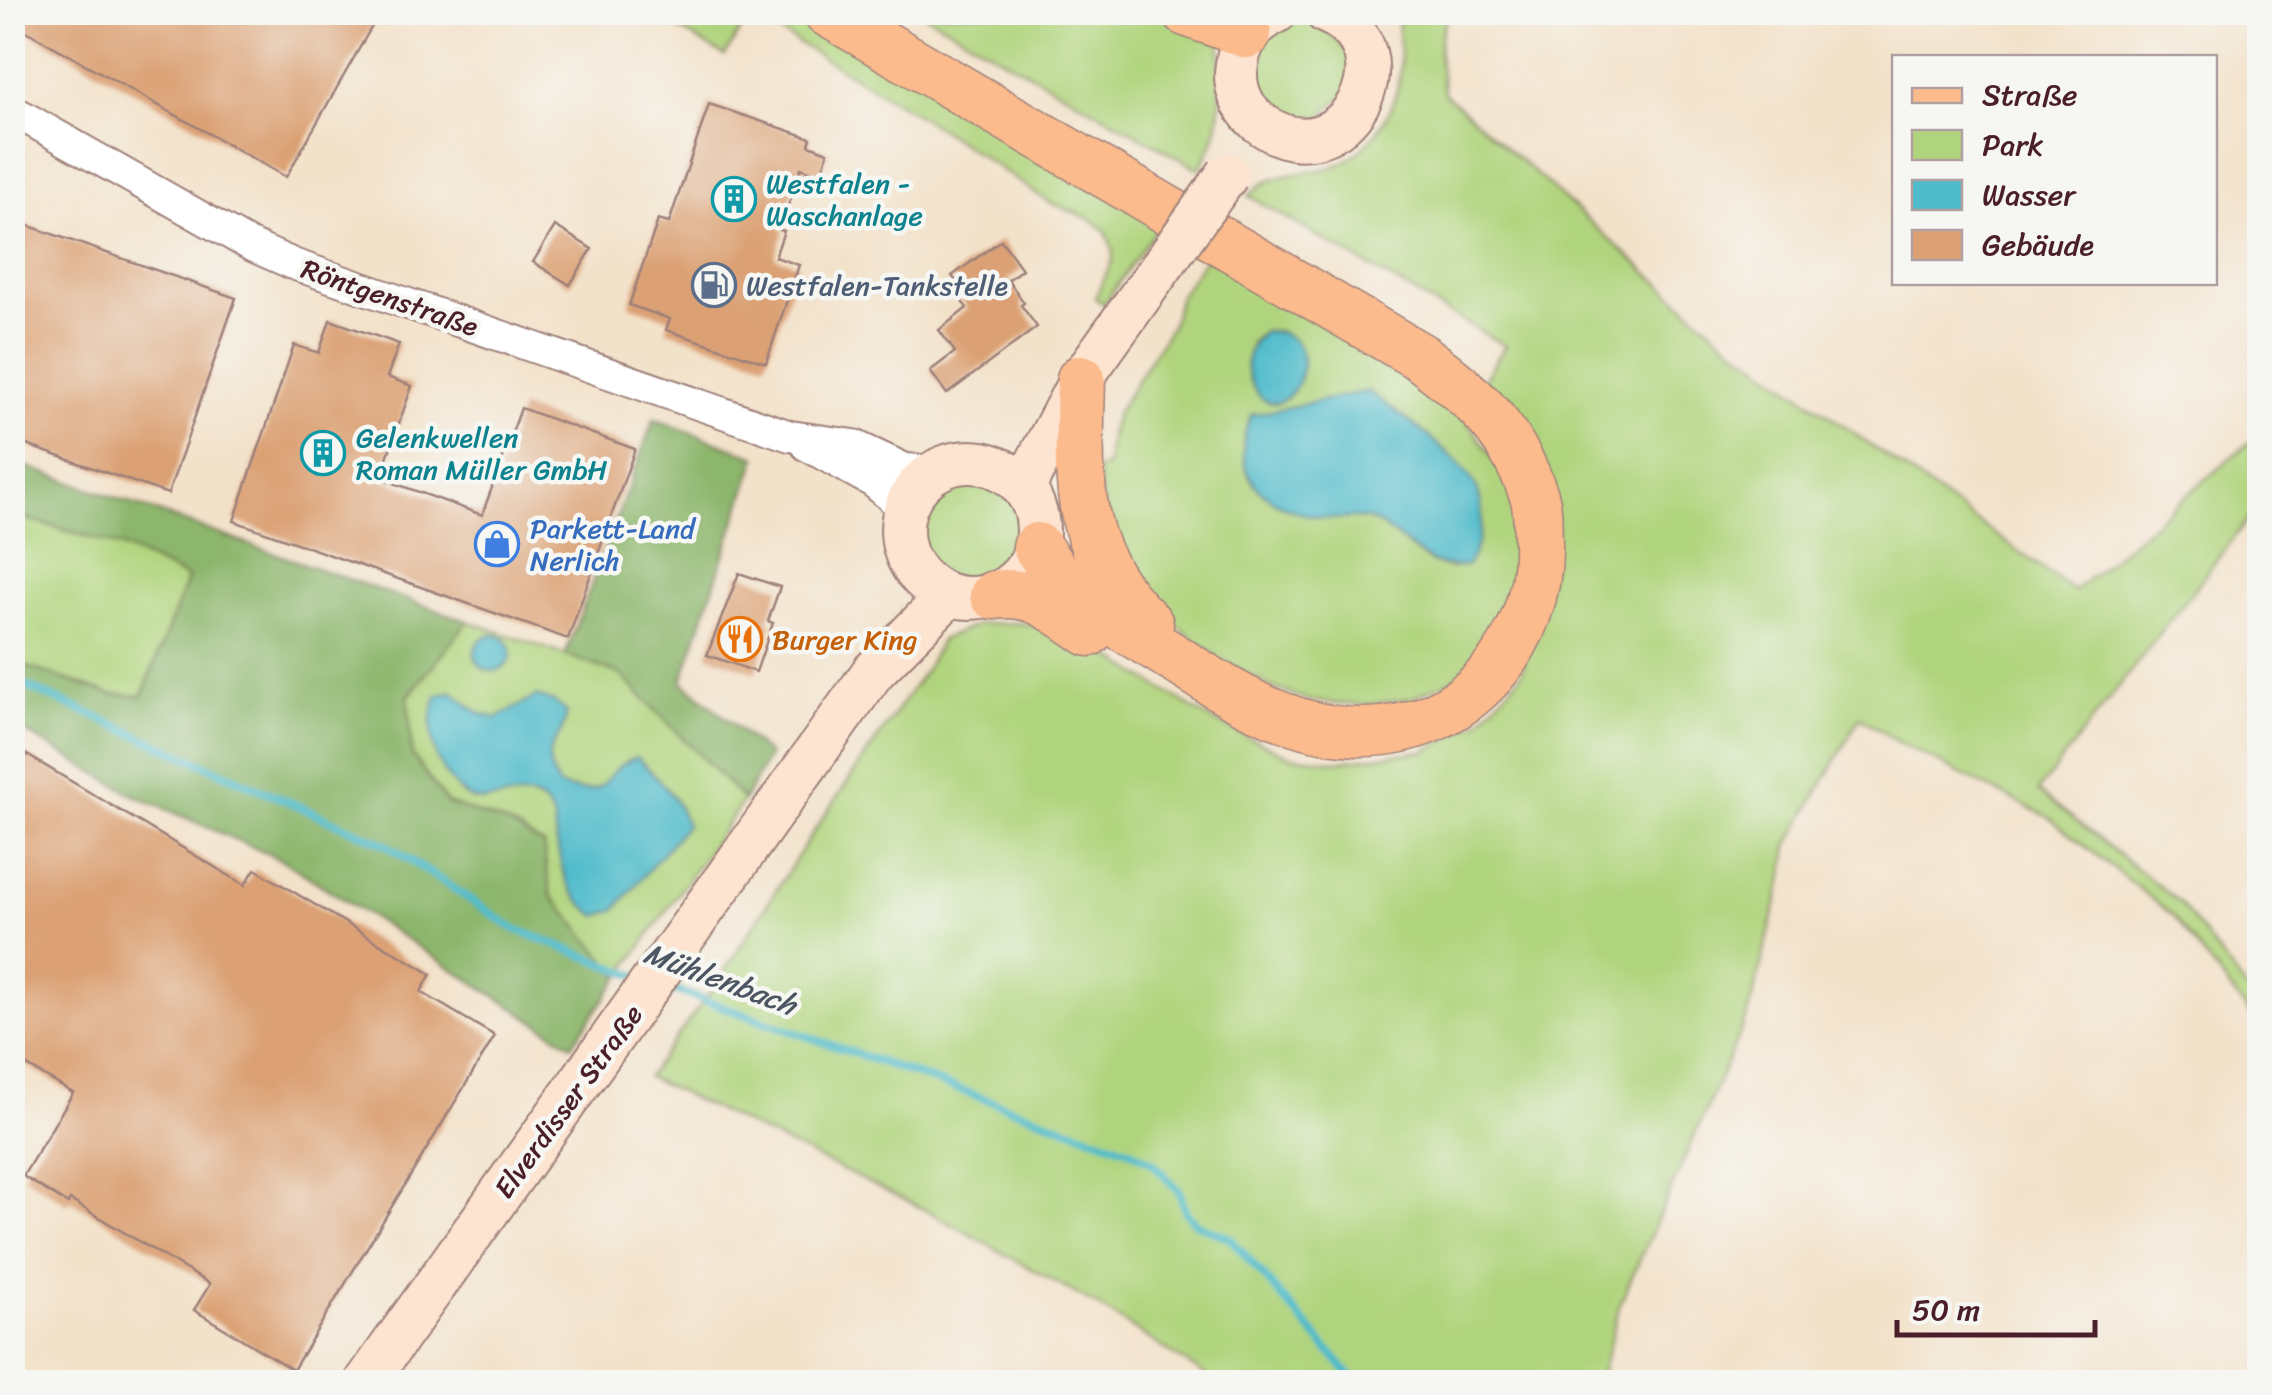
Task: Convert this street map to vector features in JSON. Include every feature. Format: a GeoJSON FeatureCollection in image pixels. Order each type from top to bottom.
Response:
{"type":"FeatureCollection","features":[{"type":"Feature","properties":{"kind":"main road"},"geometry":{"type":"LineString","coordinates":[[827,12],[1422,358],[1474,397],[1514,448],[1536,501],[1538,567],[1524,624],[1496,670],[1456,706],[1410,728],[1358,732],[1298,724],[1218,687],[1066,586],[1037,547]]}},
{"type":"Feature","properties":{"kind":"main road"},"geometry":{"type":"LineString","coordinates":[[1186,12],[1261,23],[1237,56],[1236,80],[1242,101],[1256,120],[1286,137],[1301,139],[1326,134],[1350,118],[1365,92],[1365,54],[1350,20]]}},
{"type":"Feature","properties":{"kind":"main road"},"geometry":{"type":"LineString","coordinates":[[1228,174],[1239,137],[1242,101]]}},
{"type":"Feature","properties":{"kind":"main road"},"geometry":{"type":"LineString","coordinates":[[1007,476],[1228,174],[1258,148],[1286,137]]}},
{"type":"Feature","properties":{"kind":"main road"},"geometry":{"type":"LineString","coordinates":[[1082,378],[1082,510],[1094,548],[1134,610],[1218,687]]}},
{"type":"Feature","properties":{"kind":"main road"},"geometry":{"type":"LineString","coordinates":[[971,595],[1015,582],[1026,570],[1037,547],[1036,512],[1007,476],[960,462],[936,471],[920,484],[905,509],[902,532],[912,566],[927,584],[971,595],[1028,594],[1222,718],[1262,736],[1328,754],[1361,754],[1423,742],[1469,720],[1509,688]]}},
{"type":"Feature","properties":{"kind":"main road","name":"Elverdisser Straße"},"geometry":{"type":"LineString","coordinates":[[366,1382],[873,672],[912,566]]}},
{"type":"Feature","properties":{"kind":"main road","name":"Elverdisser Straße"},"geometry":{"type":"LineString","coordinates":[[873,672],[971,595]]}},
{"type":"Feature","properties":{"kind":"street","name":"Röntgenstraße"},"geometry":{"type":"LineString","coordinates":[[12,110],[250,245],[293,264],[790,436],[874,482],[905,509]]}},
{"type":"Feature","properties":{"kind":"street","name":"Röntgenstraße"},"geometry":{"type":"LineString","coordinates":[[790,436],[854,446],[905,469],[936,471]]}},
{"type":"Feature","properties":{"kind":"green space"},"geometry":{"type":"Polygon","coordinates":[[[651,13],[813,13],[1164,218],[1104,304],[1095,298],[1113,259],[1113,249],[1105,230],[1090,219],[1049,202],[941,129],[750,14],[725,56],[651,13]]]}},
{"type":"Feature","properties":{"kind":"green space"},"geometry":{"type":"Polygon","coordinates":[[[922,13],[1158,13],[1221,37],[1220,106],[1208,153],[1199,169],[922,13]]]}},
{"type":"Feature","properties":{"kind":"green space"},"geometry":{"type":"Polygon","coordinates":[[[1398,13],[1450,13],[1440,42],[1444,93],[1724,340],[2074,591],[2259,434],[2259,505],[2038,791],[2180,903],[2259,1006],[2259,1026],[2171,914],[2048,817],[1897,742],[1860,717],[1788,846],[1749,1012],[1620,1304],[1599,1382],[1216,1382],[1103,1309],[928,1211],[647,1077],[717,983],[942,639],[979,624],[1016,623],[1068,630],[1211,720],[1290,756],[1336,761],[1425,751],[1479,721],[1521,675],[1552,564],[1483,381],[1505,346],[1249,196],[1275,179],[1348,160],[1370,140],[1387,115],[1397,88],[1398,13]]]}},
{"type":"Feature","properties":{"kind":"green space"},"geometry":{"type":"Polygon","coordinates":[[[1292,21],[1322,24],[1350,55],[1349,90],[1319,119],[1276,114],[1253,85],[1258,45],[1292,21]]]}},
{"type":"Feature","properties":{"kind":"green space"},"geometry":{"type":"Polygon","coordinates":[[[1213,247],[1441,382],[1525,506],[1503,625],[1453,679],[1412,698],[1363,705],[1311,701],[1274,688],[1219,658],[1152,607],[1114,558],[1097,469],[1107,466],[1116,414],[1171,326],[1180,295],[1213,247]],[[1265,331],[1251,342],[1249,367],[1252,381],[1267,401],[1279,331],[1265,331]],[[1368,392],[1251,415],[1281,503],[1314,515],[1373,521],[1431,562],[1454,568],[1464,469],[1368,392]]]}},
{"type":"Feature","properties":{"kind":"green space"},"geometry":{"type":"Polygon","coordinates":[[[654,419],[757,457],[682,681],[769,755],[744,800],[620,674],[565,655],[654,419]]]}},
{"type":"Feature","properties":{"kind":"green space"},"geometry":{"type":"Polygon","coordinates":[[[13,462],[468,621],[408,696],[412,755],[447,803],[508,824],[543,845],[551,895],[620,977],[572,1045],[282,860],[134,795],[13,725],[13,662],[110,694],[142,696],[188,578],[123,547],[13,515],[13,462]]]}},
{"type":"Feature","properties":{"kind":"green space"},"geometry":{"type":"Polygon","coordinates":[[[970,479],[989,483],[1006,494],[1017,511],[1021,530],[1017,549],[1006,566],[989,577],[970,581],[951,577],[934,566],[923,549],[919,530],[923,511],[934,494],[951,483],[970,479]]]}},
{"type":"Feature","properties":{"kind":"green space"},"geometry":{"type":"Polygon","coordinates":[[[12,515],[123,547],[188,577],[142,696],[110,694],[13,662],[12,515]]]}},
{"type":"Feature","properties":{"kind":"green space"},"geometry":{"type":"Polygon","coordinates":[[[468,621],[620,674],[744,800],[620,977],[551,895],[543,845],[508,824],[447,803],[412,755],[408,697],[468,621]]]}},
{"type":"Feature","properties":{"kind":"water"},"geometry":{"type":"Polygon","coordinates":[[[1265,331],[1286,335],[1298,346],[1302,361],[1300,377],[1283,400],[1270,402],[1258,394],[1249,377],[1249,352],[1265,331]]]}},
{"type":"Feature","properties":{"kind":"water"},"geometry":{"type":"Polygon","coordinates":[[[1368,391],[1441,447],[1474,483],[1481,503],[1481,524],[1468,565],[1452,566],[1428,559],[1368,519],[1327,518],[1287,508],[1270,499],[1248,473],[1244,437],[1251,415],[1368,391]]]}},
{"type":"Feature","properties":{"kind":"water"},"geometry":{"type":"Polygon","coordinates":[[[493,635],[506,640],[511,653],[506,666],[493,671],[480,666],[475,653],[480,640],[493,635]]]}},
{"type":"Feature","properties":{"kind":"water"},"geometry":{"type":"Polygon","coordinates":[[[451,691],[479,713],[497,718],[537,696],[567,712],[549,754],[559,786],[577,790],[597,788],[624,763],[637,757],[672,796],[686,825],[615,910],[597,916],[572,891],[561,862],[553,817],[545,805],[528,796],[473,799],[448,778],[431,733],[437,696],[451,691]]]}},
{"type":"Feature","properties":{"kind":"building"},"geometry":{"type":"Polygon","coordinates":[[[12,12],[380,12],[286,177],[12,23],[12,12]]]}},
{"type":"Feature","properties":{"kind":"building"},"geometry":{"type":"Polygon","coordinates":[[[709,104],[811,138],[809,145],[828,152],[821,175],[801,168],[780,230],[784,231],[775,257],[799,265],[766,363],[666,330],[670,319],[629,305],[658,220],[669,223],[709,104]]]}},
{"type":"Feature","properties":{"kind":"building"},"geometry":{"type":"Polygon","coordinates":[[[12,220],[236,298],[168,494],[12,440],[12,220]]]}},
{"type":"Feature","properties":{"kind":"building"},"geometry":{"type":"Polygon","coordinates":[[[555,226],[592,249],[570,285],[533,262],[555,226]]]}},
{"type":"Feature","properties":{"kind":"building"},"geometry":{"type":"Polygon","coordinates":[[[1001,240],[1022,269],[1008,280],[1037,327],[947,394],[930,371],[955,352],[939,330],[967,308],[951,287],[957,282],[952,276],[1001,240]]]}},
{"type":"Feature","properties":{"kind":"building"},"geometry":{"type":"Polygon","coordinates":[[[330,320],[399,344],[387,377],[412,386],[380,478],[482,515],[521,408],[635,449],[568,639],[234,521],[294,345],[319,353],[330,320]]]}},
{"type":"Feature","properties":{"kind":"building","name":"Burger King"},"geometry":{"type":"Polygon","coordinates":[[[739,573],[780,587],[768,621],[773,623],[756,672],[707,655],[739,573]]]}},
{"type":"Feature","properties":{"kind":"building"},"geometry":{"type":"Polygon","coordinates":[[[12,746],[245,885],[255,869],[431,974],[421,992],[495,1036],[293,1370],[194,1310],[210,1284],[23,1176],[73,1093],[12,1057],[12,746]]]}},
{"type":"Feature","properties":{"kind":"waterway","name":"Mühlenbach"},"geometry":{"type":"LineString","coordinates":[[12,680],[385,844],[515,929],[639,977]]}},
{"type":"Feature","properties":{"kind":"waterway","name":"Mühlenbach"},"geometry":{"type":"LineString","coordinates":[[666,987],[1128,1149],[1153,1163],[1179,1191],[1186,1213],[1197,1224],[1230,1238],[1356,1382]]}},
{"type":"Feature","properties":{"kind":"place","name":"Westfalen - Waschanlage"},"geometry":{"type":"Point","coordinates":[734,199]}},
{"type":"Feature","properties":{"kind":"place","name":"Westfalen-Tankstelle"},"geometry":{"type":"Point","coordinates":[714,285]}},
{"type":"Feature","properties":{"kind":"place","name":"Gelenkwellen Roman Müller GmbH"},"geometry":{"type":"Point","coordinates":[323,453]}},
{"type":"Feature","properties":{"kind":"place","name":"Parkett-Land Nerlich"},"geometry":{"type":"Point","coordinates":[497,544]}},
{"type":"Feature","properties":{"kind":"place","name":"Burger King"},"geometry":{"type":"Point","coordinates":[740,639]}}]}
